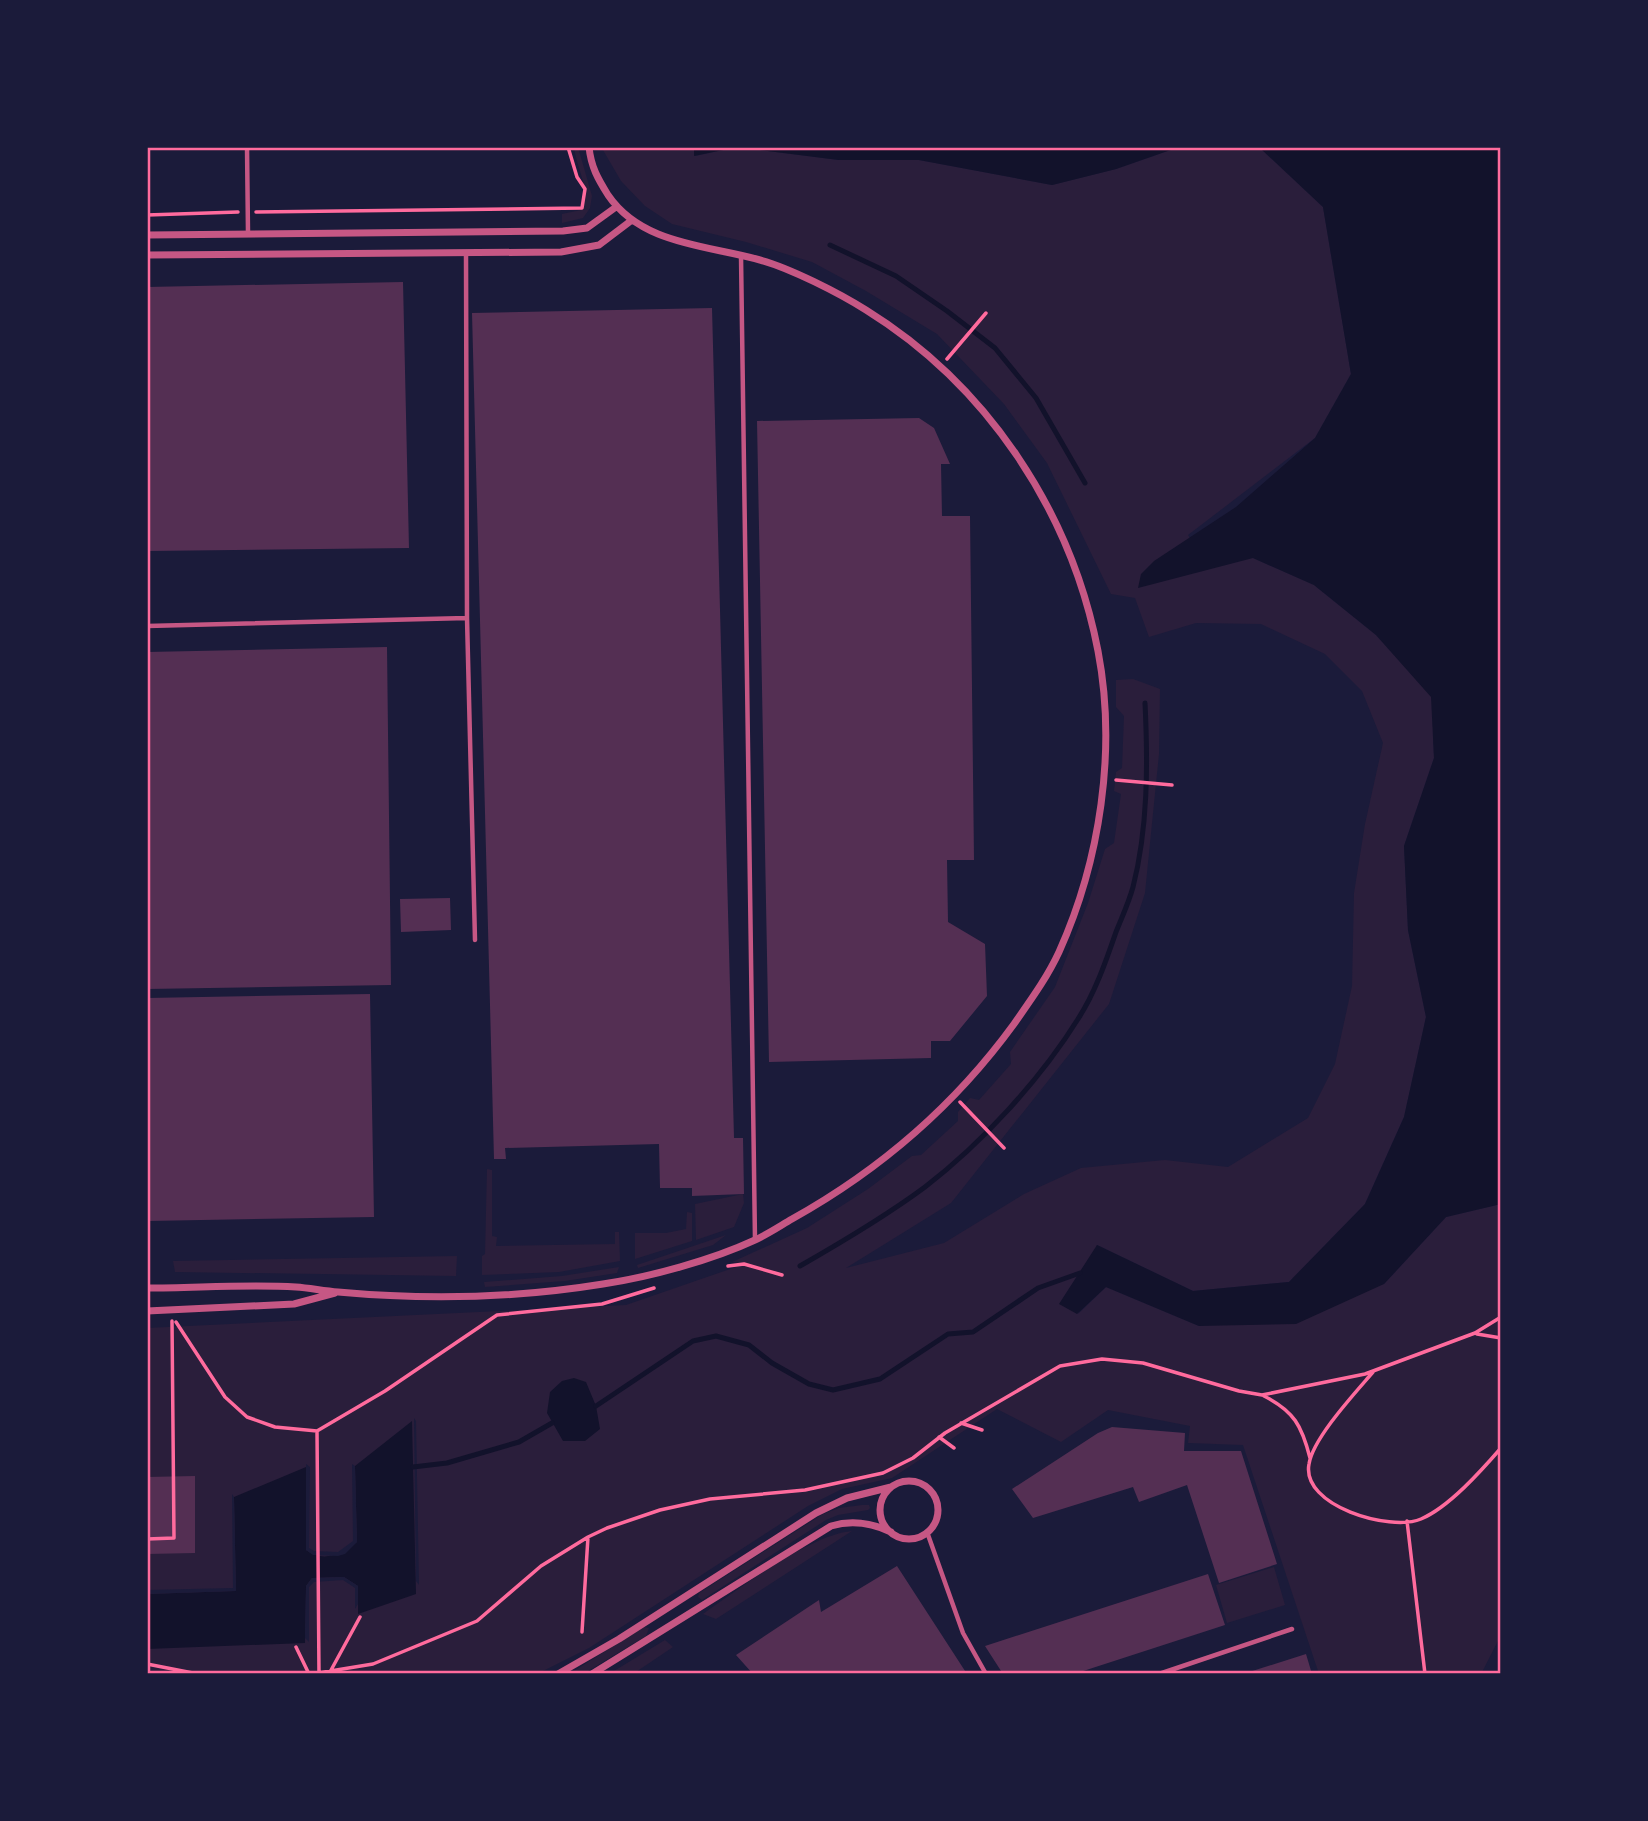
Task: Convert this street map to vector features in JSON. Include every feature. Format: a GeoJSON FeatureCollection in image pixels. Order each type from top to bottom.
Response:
{"type":"FeatureCollection","features":[{"type":"Feature","properties":{"kind":"street"},"geometry":{"type":"LineString","coordinates":[[147,1289],[292,1287],[420,1296],[521,1293],[603,1284],[670,1270],[755,1240],[827,1199],[901,1147],[986,1062],[1038,990],[1059,951],[1089,866],[1099,818],[1105,751],[1101,674],[1086,600],[1069,552],[1046,503],[1002,432],[927,354],[865,309],[789,271],[764,261],[662,237],[632,220],[616,207],[595,175],[589,147]]}},
{"type":"Feature","properties":{"kind":"street"},"geometry":{"type":"LineString","coordinates":[[147,235],[563,232],[587,228],[616,207]]}},
{"type":"Feature","properties":{"kind":"street"},"geometry":{"type":"LineString","coordinates":[[147,255],[561,252],[598,245],[632,220]]}},
{"type":"Feature","properties":{"kind":"street"},"geometry":{"type":"LineString","coordinates":[[147,1311],[294,1304],[339,1292]]}},
{"type":"Feature","properties":{"kind":"street"},"geometry":{"type":"LineString","coordinates":[[558,1674],[619,1639],[816,1513],[847,1498],[902,1482],[911,1481],[927,1487],[932,1493],[936,1501],[936,1518],[927,1532],[909,1538],[865,1524],[842,1523],[831,1526],[592,1674]]}},
{"type":"Feature","properties":{"kind":"street"},"geometry":{"type":"LineString","coordinates":[[891,1487],[881,1501],[880,1510],[881,1518],[891,1532]]}},
{"type":"Feature","properties":{"kind":"lane"},"geometry":{"type":"LineString","coordinates":[[247,147],[248,233]]}},
{"type":"Feature","properties":{"kind":"lane"},"geometry":{"type":"LineString","coordinates":[[466,252],[467,618],[475,940]]}},
{"type":"Feature","properties":{"kind":"lane"},"geometry":{"type":"LineString","coordinates":[[741,256],[755,1240]]}},
{"type":"Feature","properties":{"kind":"lane"},"geometry":{"type":"LineString","coordinates":[[147,625],[467,618]]}},
{"type":"Feature","properties":{"kind":"lane"},"geometry":{"type":"LineString","coordinates":[[927,1532],[963,1633],[986,1674]]}},
{"type":"Feature","properties":{"kind":"lane"},"geometry":{"type":"LineString","coordinates":[[1159,1674],[1292,1629]]}},
{"type":"Feature","properties":{"kind":"path"},"geometry":{"type":"LineString","coordinates":[[147,215],[582,208],[585,189],[577,177],[568,147]]}},
{"type":"Feature","properties":{"kind":"path"},"geometry":{"type":"LineString","coordinates":[[957,348],[986,313]]}},
{"type":"Feature","properties":{"kind":"path"},"geometry":{"type":"LineString","coordinates":[[1126,781],[1172,785]]}},
{"type":"Feature","properties":{"kind":"path"},"geometry":{"type":"LineString","coordinates":[[973,1114],[1004,1147]]}},
{"type":"Feature","properties":{"kind":"path"},"geometry":{"type":"LineString","coordinates":[[147,1539],[174,1538],[174,1322],[225,1397],[247,1417],[275,1427],[317,1431],[385,1391],[497,1315]]}},
{"type":"Feature","properties":{"kind":"path"},"geometry":{"type":"LineString","coordinates":[[1262,1395],[1374,1371],[1475,1333],[1501,1317]]}},
{"type":"Feature","properties":{"kind":"path"},"geometry":{"type":"LineString","coordinates":[[1475,1333],[1501,1338]]}},
{"type":"Feature","properties":{"kind":"path"},"geometry":{"type":"LineString","coordinates":[[296,1647],[311,1674],[373,1664],[477,1621],[541,1566],[588,1537],[660,1510],[710,1499],[805,1490],[883,1473],[913,1458],[961,1423],[1060,1366],[1102,1359],[1143,1363],[1189,1374],[1239,1391],[1262,1395],[1278,1403],[1297,1421],[1305,1438],[1310,1458],[1308,1472],[1316,1489],[1338,1506],[1371,1520],[1419,1520],[1439,1508],[1484,1469],[1501,1448]]}},
{"type":"Feature","properties":{"kind":"path"},"geometry":{"type":"LineString","coordinates":[[1310,1458],[1340,1410],[1374,1371]]}},
{"type":"Feature","properties":{"kind":"path"},"geometry":{"type":"LineString","coordinates":[[961,1423],[982,1430]]}},
{"type":"Feature","properties":{"kind":"path"},"geometry":{"type":"LineString","coordinates":[[317,1431],[319,1674]]}},
{"type":"Feature","properties":{"kind":"path"},"geometry":{"type":"LineString","coordinates":[[939,1437],[954,1448]]}},
{"type":"Feature","properties":{"kind":"path"},"geometry":{"type":"LineString","coordinates":[[1407,1521],[1425,1674]]}},
{"type":"Feature","properties":{"kind":"path"},"geometry":{"type":"LineString","coordinates":[[582,1632],[588,1537]]}},
{"type":"Feature","properties":{"kind":"path"},"geometry":{"type":"LineString","coordinates":[[330,1672],[360,1617]]}},
{"type":"Feature","properties":{"kind":"path"},"geometry":{"type":"LineString","coordinates":[[147,1664],[198,1674]]}},
{"type":"Feature","properties":{"kind":"shaded area"},"geometry":{"type":"Polygon","coordinates":[[[574,147],[578,147],[592,196],[590,208],[583,218],[562,223],[562,214],[581,210],[584,204],[585,189],[574,147]]]}},
{"type":"Feature","properties":{"kind":"shaded area"},"geometry":{"type":"Polygon","coordinates":[[[604,147],[702,147],[694,148],[695,156],[737,147],[839,160],[919,160],[1052,185],[1116,169],[1179,147],[1255,147],[1260,148],[1323,207],[1351,374],[1315,438],[1188,535],[1193,543],[1253,558],[1314,585],[1376,635],[1432,697],[1434,758],[1404,846],[1408,930],[1426,1017],[1404,1117],[1365,1204],[1289,1282],[1193,1291],[1097,1245],[1078,1314],[1106,1287],[1199,1326],[1384,1284],[1446,1217],[1501,1204],[1501,1635],[1481,1674],[1319,1674],[1243,1445],[1188,1443],[1190,1426],[1108,1410],[1061,1442],[997,1409],[892,1478],[842,1489],[808,1506],[589,1648],[537,1674],[147,1674],[147,1328],[626,1305],[736,1267],[752,1265],[732,1262],[807,1228],[868,1189],[912,1156],[921,1155],[958,1121],[958,1112],[970,1098],[979,1100],[1011,1064],[1010,1052],[1055,987],[1088,903],[1105,849],[1114,843],[1121,794],[1114,791],[1116,772],[1122,768],[1124,716],[1116,707],[1116,680],[1133,679],[1160,689],[1159,754],[1145,893],[1109,1004],[951,1203],[846,1268],[944,1243],[1024,1194],[1081,1168],[1165,1160],[1228,1167],[1308,1118],[1335,1064],[1352,986],[1354,893],[1365,824],[1383,743],[1362,691],[1325,654],[1261,624],[1196,623],[1149,637],[1135,598],[1111,594],[1047,463],[1004,404],[937,334],[812,262],[672,224],[645,206],[621,181],[603,150],[604,147]]]}},
{"type":"Feature","properties":{"kind":"shaded area"},"geometry":{"type":"Polygon","coordinates":[[[737,147],[694,156],[694,148],[737,147]]]}},
{"type":"Feature","properties":{"kind":"shaded area"},"geometry":{"type":"Polygon","coordinates":[[[737,147],[1179,147],[1116,169],[1052,185],[919,160],[839,160],[737,147]]]}},
{"type":"Feature","properties":{"kind":"shaded area"},"geometry":{"type":"Polygon","coordinates":[[[1255,147],[1501,147],[1501,1204],[1446,1217],[1384,1284],[1296,1324],[1199,1326],[1106,1287],[1077,1314],[1059,1304],[1097,1245],[1193,1291],[1289,1282],[1365,1204],[1404,1117],[1426,1017],[1408,930],[1404,846],[1434,758],[1431,697],[1376,635],[1314,585],[1253,558],[1138,588],[1141,574],[1154,561],[1236,507],[1315,438],[1351,374],[1323,207],[1260,148],[1255,147]]]}},
{"type":"Feature","properties":{"kind":"shaded area"},"geometry":{"type":"Polygon","coordinates":[[[487,1169],[492,1170],[492,1236],[497,1237],[496,1246],[615,1244],[615,1232],[619,1232],[620,1261],[559,1272],[482,1275],[487,1169]]]}},
{"type":"Feature","properties":{"kind":"shaded area"},"geometry":{"type":"Polygon","coordinates":[[[743,1194],[744,1203],[734,1227],[696,1240],[695,1204],[743,1194]]]}},
{"type":"Feature","properties":{"kind":"shaded area"},"geometry":{"type":"Polygon","coordinates":[[[687,1212],[692,1213],[692,1241],[635,1259],[635,1233],[666,1233],[686,1229],[687,1212]]]}},
{"type":"Feature","properties":{"kind":"shaded area"},"geometry":{"type":"Polygon","coordinates":[[[726,1235],[713,1245],[638,1268],[637,1265],[726,1235]]]}},
{"type":"Feature","properties":{"kind":"shaded area"},"geometry":{"type":"Polygon","coordinates":[[[457,1256],[456,1276],[175,1272],[173,1261],[457,1256]]]}},
{"type":"Feature","properties":{"kind":"shaded area"},"geometry":{"type":"Polygon","coordinates":[[[619,1267],[617,1273],[565,1281],[485,1287],[484,1282],[562,1276],[619,1267]]]}},
{"type":"Feature","properties":{"kind":"shaded area"},"geometry":{"type":"Polygon","coordinates":[[[574,1378],[586,1382],[596,1406],[600,1429],[585,1441],[563,1441],[547,1413],[550,1392],[562,1381],[574,1378]]]}},
{"type":"Feature","properties":{"kind":"shaded area"},"geometry":{"type":"Polygon","coordinates":[[[412,1421],[416,1594],[358,1614],[358,1586],[344,1577],[312,1578],[306,1586],[305,1643],[147,1649],[147,1594],[236,1591],[234,1497],[306,1467],[306,1550],[319,1556],[339,1553],[357,1542],[355,1466],[412,1421]]]}},
{"type":"Feature","properties":{"kind":"shaded area"},"geometry":{"type":"Polygon","coordinates":[[[869,1505],[870,1508],[826,1520],[702,1600],[698,1597],[699,1593],[823,1514],[839,1508],[869,1505]]]}},
{"type":"Feature","properties":{"kind":"shaded area"},"geometry":{"type":"Polygon","coordinates":[[[852,1531],[716,1619],[703,1614],[795,1552],[835,1535],[852,1531]]]}},
{"type":"Feature","properties":{"kind":"shaded area"},"geometry":{"type":"Polygon","coordinates":[[[1274,1567],[1285,1605],[1227,1623],[1216,1585],[1274,1567]]]}},
{"type":"Feature","properties":{"kind":"shaded area"},"geometry":{"type":"Polygon","coordinates":[[[644,1627],[649,1628],[646,1636],[583,1674],[569,1674],[644,1627]]]}},
{"type":"Feature","properties":{"kind":"shaded area"},"geometry":{"type":"Polygon","coordinates":[[[665,1640],[673,1647],[633,1674],[609,1674],[665,1640]]]}},
{"type":"Feature","properties":{"kind":"pier"},"geometry":{"type":"Polygon","coordinates":[[[414,1418],[416,1421],[419,1585],[416,1581],[414,1418]]]}},
{"type":"Feature","properties":{"kind":"pier"},"geometry":{"type":"Polygon","coordinates":[[[306,1464],[310,1467],[309,1548],[314,1551],[338,1552],[353,1541],[352,1464],[355,1466],[357,1542],[345,1554],[313,1555],[306,1550],[306,1464]]]}},
{"type":"Feature","properties":{"kind":"pier"},"geometry":{"type":"Polygon","coordinates":[[[232,1494],[236,1591],[147,1594],[147,1590],[233,1588],[232,1494]]]}},
{"type":"Feature","properties":{"kind":"pier"},"geometry":{"type":"Polygon","coordinates":[[[344,1577],[358,1586],[358,1604],[355,1609],[355,1588],[343,1580],[314,1582],[309,1587],[309,1642],[305,1638],[306,1586],[312,1578],[344,1577]]]}},
{"type":"Feature","properties":{"kind":"building"},"geometry":{"type":"Polygon","coordinates":[[[403,282],[409,548],[147,551],[147,287],[403,282]]]}},
{"type":"Feature","properties":{"kind":"building"},"geometry":{"type":"Polygon","coordinates":[[[712,308],[734,1138],[743,1138],[744,1194],[692,1196],[692,1188],[660,1188],[659,1144],[505,1148],[506,1159],[494,1159],[472,313],[712,308]]]}},
{"type":"Feature","properties":{"kind":"building"},"geometry":{"type":"Polygon","coordinates":[[[919,418],[934,428],[950,464],[941,464],[942,516],[970,516],[974,860],[947,860],[948,922],[985,944],[987,996],[950,1041],[931,1041],[931,1058],[769,1062],[757,421],[919,418]]]}},
{"type":"Feature","properties":{"kind":"building"},"geometry":{"type":"Polygon","coordinates":[[[387,647],[391,985],[147,989],[147,652],[387,647]]]}},
{"type":"Feature","properties":{"kind":"building"},"geometry":{"type":"Polygon","coordinates":[[[450,898],[451,930],[401,932],[400,899],[450,898]]]}},
{"type":"Feature","properties":{"kind":"building"},"geometry":{"type":"Polygon","coordinates":[[[370,994],[374,1217],[147,1221],[147,998],[370,994]]]}},
{"type":"Feature","properties":{"kind":"building"},"geometry":{"type":"Polygon","coordinates":[[[1112,1427],[1185,1433],[1184,1451],[1241,1451],[1277,1564],[1219,1583],[1187,1485],[1139,1502],[1133,1487],[1033,1518],[1012,1489],[1098,1433],[1112,1427]]]}},
{"type":"Feature","properties":{"kind":"building"},"geometry":{"type":"Polygon","coordinates":[[[195,1476],[195,1553],[147,1554],[147,1477],[195,1476]]]}},
{"type":"Feature","properties":{"kind":"building"},"geometry":{"type":"Polygon","coordinates":[[[897,1566],[967,1674],[753,1674],[736,1655],[819,1600],[821,1612],[897,1566]]]}},
{"type":"Feature","properties":{"kind":"building"},"geometry":{"type":"Polygon","coordinates":[[[1208,1574],[1225,1625],[1074,1674],[1003,1674],[985,1646],[1208,1574]]]}},
{"type":"Feature","properties":{"kind":"building"},"geometry":{"type":"Polygon","coordinates":[[[1306,1654],[1312,1674],[1246,1674],[1246,1673],[1306,1654]]]}},
{"type":"Feature","properties":{"kind":"waterway"},"geometry":{"type":"LineString","coordinates":[[830,245],[896,276],[995,348],[1036,398],[1085,483]]}},
{"type":"Feature","properties":{"kind":"waterway"},"geometry":{"type":"LineString","coordinates":[[800,1266],[895,1208],[968,1151],[1028,1087],[1078,1019],[1090,999],[1104,965],[1133,887],[1138,865],[1146,796],[1145,703]]}},
{"type":"Feature","properties":{"kind":"waterway"},"geometry":{"type":"LineString","coordinates":[[596,1406],[693,1341],[716,1336],[749,1345],[772,1363],[809,1384],[833,1390],[880,1379],[948,1334],[973,1332],[1038,1288],[1080,1273]]}},
{"type":"Feature","properties":{"kind":"waterway"},"geometry":{"type":"LineString","coordinates":[[413,1467],[447,1463],[519,1442],[552,1423]]}}]}
